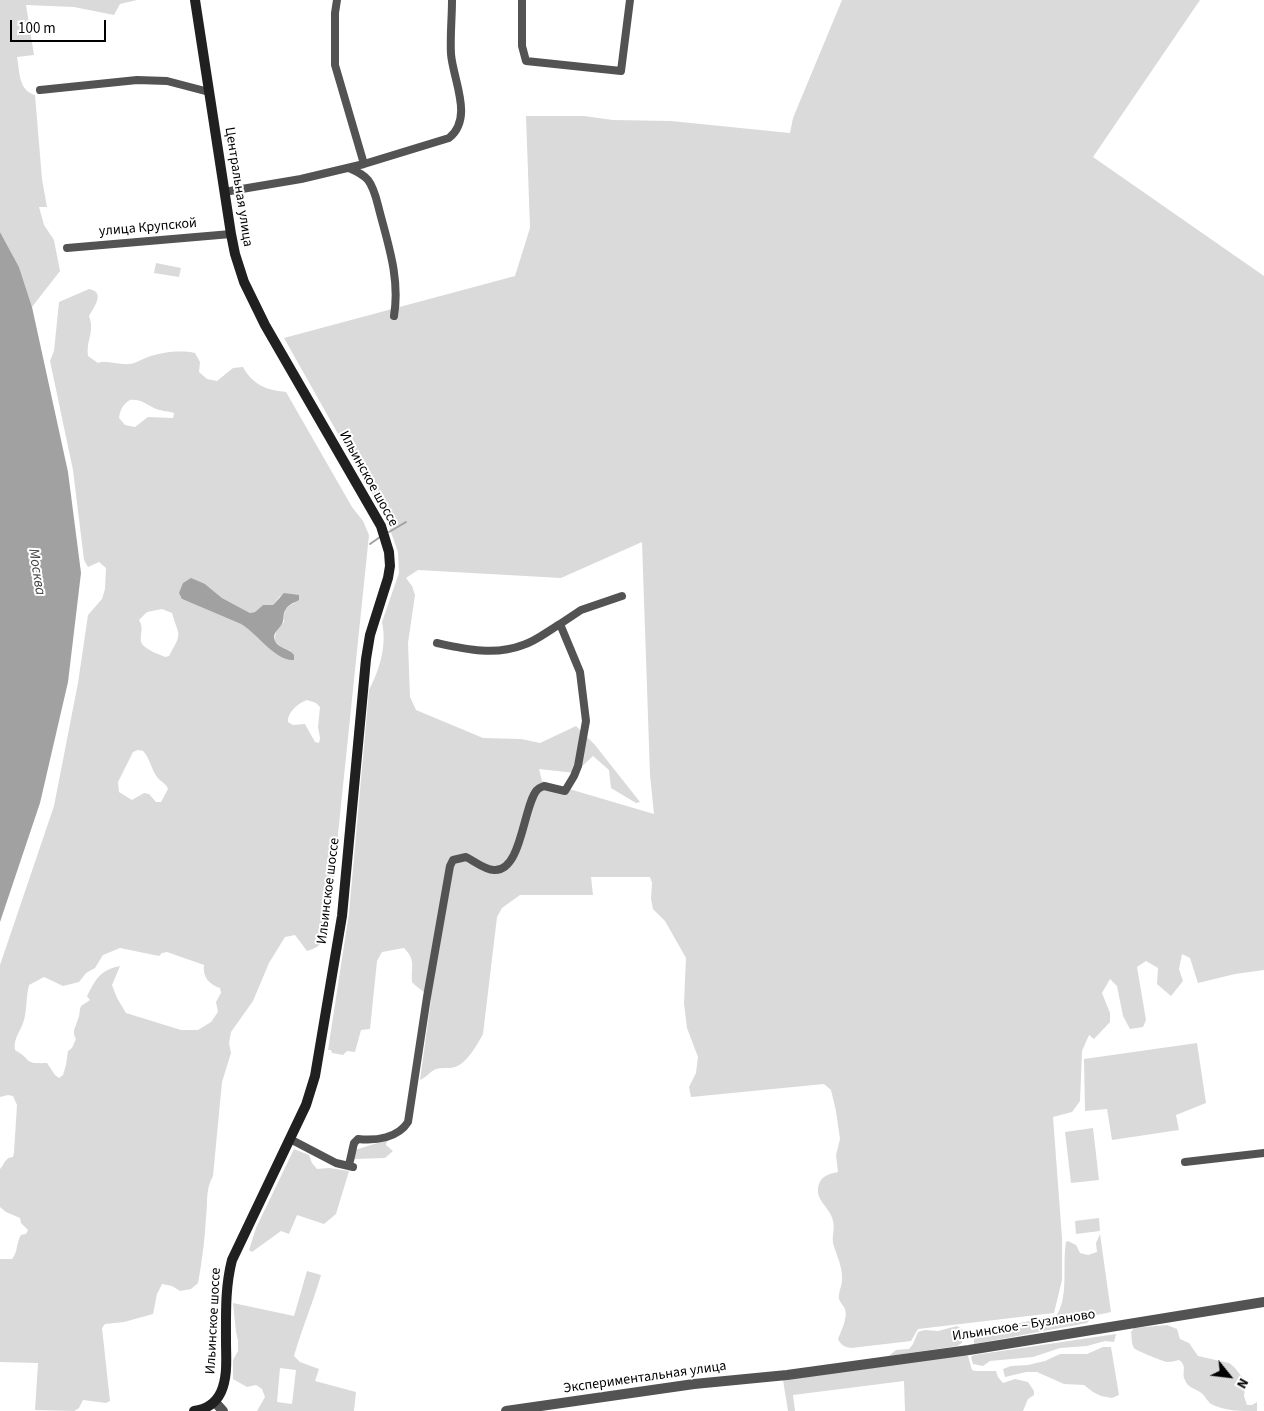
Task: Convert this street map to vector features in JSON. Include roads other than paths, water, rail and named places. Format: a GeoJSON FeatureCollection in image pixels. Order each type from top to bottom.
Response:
{"type":"FeatureCollection","features":[{"type":"Feature","properties":{"kind":"main road","name":"Центральная улица"},"geometry":{"type":"LineString","coordinates":[[195,0],[235,254],[244,282],[265,325],[290,367]]}},
{"type":"Feature","properties":{"kind":"main road","name":"Ильинское шоссе"},"geometry":{"type":"LineString","coordinates":[[216,1402],[222,1392],[225,1377],[227,1284],[232,1260],[310,1094],[318,1060],[342,916],[366,659],[370,634],[390,566],[389,552],[381,526],[290,367]]}},
{"type":"Feature","properties":{"kind":"main road"},"geometry":{"type":"LineString","coordinates":[[194,1411],[216,1402]]}},
{"type":"Feature","properties":{"kind":"street"},"geometry":{"type":"LineString","coordinates":[[337,0],[335,13],[335,65],[364,164]]}},
{"type":"Feature","properties":{"kind":"street"},"geometry":{"type":"LineString","coordinates":[[224,192],[301,179],[364,164],[449,138],[455,133],[461,112],[451,55],[452,0]]}},
{"type":"Feature","properties":{"kind":"street"},"geometry":{"type":"LineString","coordinates":[[522,0],[522,46],[526,61],[620,71],[630,0]]}},
{"type":"Feature","properties":{"kind":"street"},"geometry":{"type":"LineString","coordinates":[[40,90],[137,80],[167,81],[209,92]]}},
{"type":"Feature","properties":{"kind":"street"},"geometry":{"type":"LineString","coordinates":[[347,168],[357,171],[368,179],[374,191],[394,263],[396,301],[394,316]]}},
{"type":"Feature","properties":{"kind":"street","name":"улица Крупской"},"geometry":{"type":"LineString","coordinates":[[67,248],[231,234]]}},
{"type":"Feature","properties":{"kind":"street"},"geometry":{"type":"LineString","coordinates":[[437,643],[467,650],[498,651],[523,645],[581,610],[622,596]]}},
{"type":"Feature","properties":{"kind":"street"},"geometry":{"type":"LineString","coordinates":[[290,1139],[336,1163],[351,1166],[354,1143],[358,1139],[372,1140],[385,1137],[404,1129],[408,1122],[450,866],[453,860],[466,857],[489,869],[496,870],[509,863],[518,846],[537,790],[544,786],[565,791],[578,766],[586,721],[580,672],[560,624]]}},
{"type":"Feature","properties":{"kind":"street"},"geometry":{"type":"LineString","coordinates":[[1185,1162],[1264,1153]]}},
{"type":"Feature","properties":{"kind":"street","name":"Ильинское – Бузланово"},"geometry":{"type":"LineString","coordinates":[[787,1375],[969,1350],[1264,1302]]}},
{"type":"Feature","properties":{"kind":"street","name":"Экспериментальная улица"},"geometry":{"type":"LineString","coordinates":[[506,1411],[694,1384],[787,1375]]}},
{"type":"Feature","properties":{"kind":"street"},"geometry":{"type":"LineString","coordinates":[[216,1402],[223,1411]]}},
{"type":"Feature","properties":{"kind":"water","name":"Москва"},"geometry":{"type":"Polygon","coordinates":[[[0,232],[19,267],[32,307],[68,472],[81,573],[68,682],[40,803],[0,922],[0,232]]]}},
{"type":"Feature","properties":{"kind":"water"},"geometry":{"type":"Polygon","coordinates":[[[191,578],[205,584],[222,598],[250,613],[255,612],[263,605],[273,605],[284,593],[299,595],[299,600],[285,610],[282,624],[274,635],[275,641],[279,646],[294,655],[294,660],[287,659],[273,652],[241,624],[182,599],[179,593],[183,583],[191,578]]]}},
{"type":"Feature","properties":{"kind":"waterway"},"geometry":{"type":"LineString","coordinates":[[389,532],[406,522]]}},
{"type":"Feature","properties":{"kind":"waterway"},"geometry":{"type":"LineString","coordinates":[[370,544],[380,537]]}}]}
